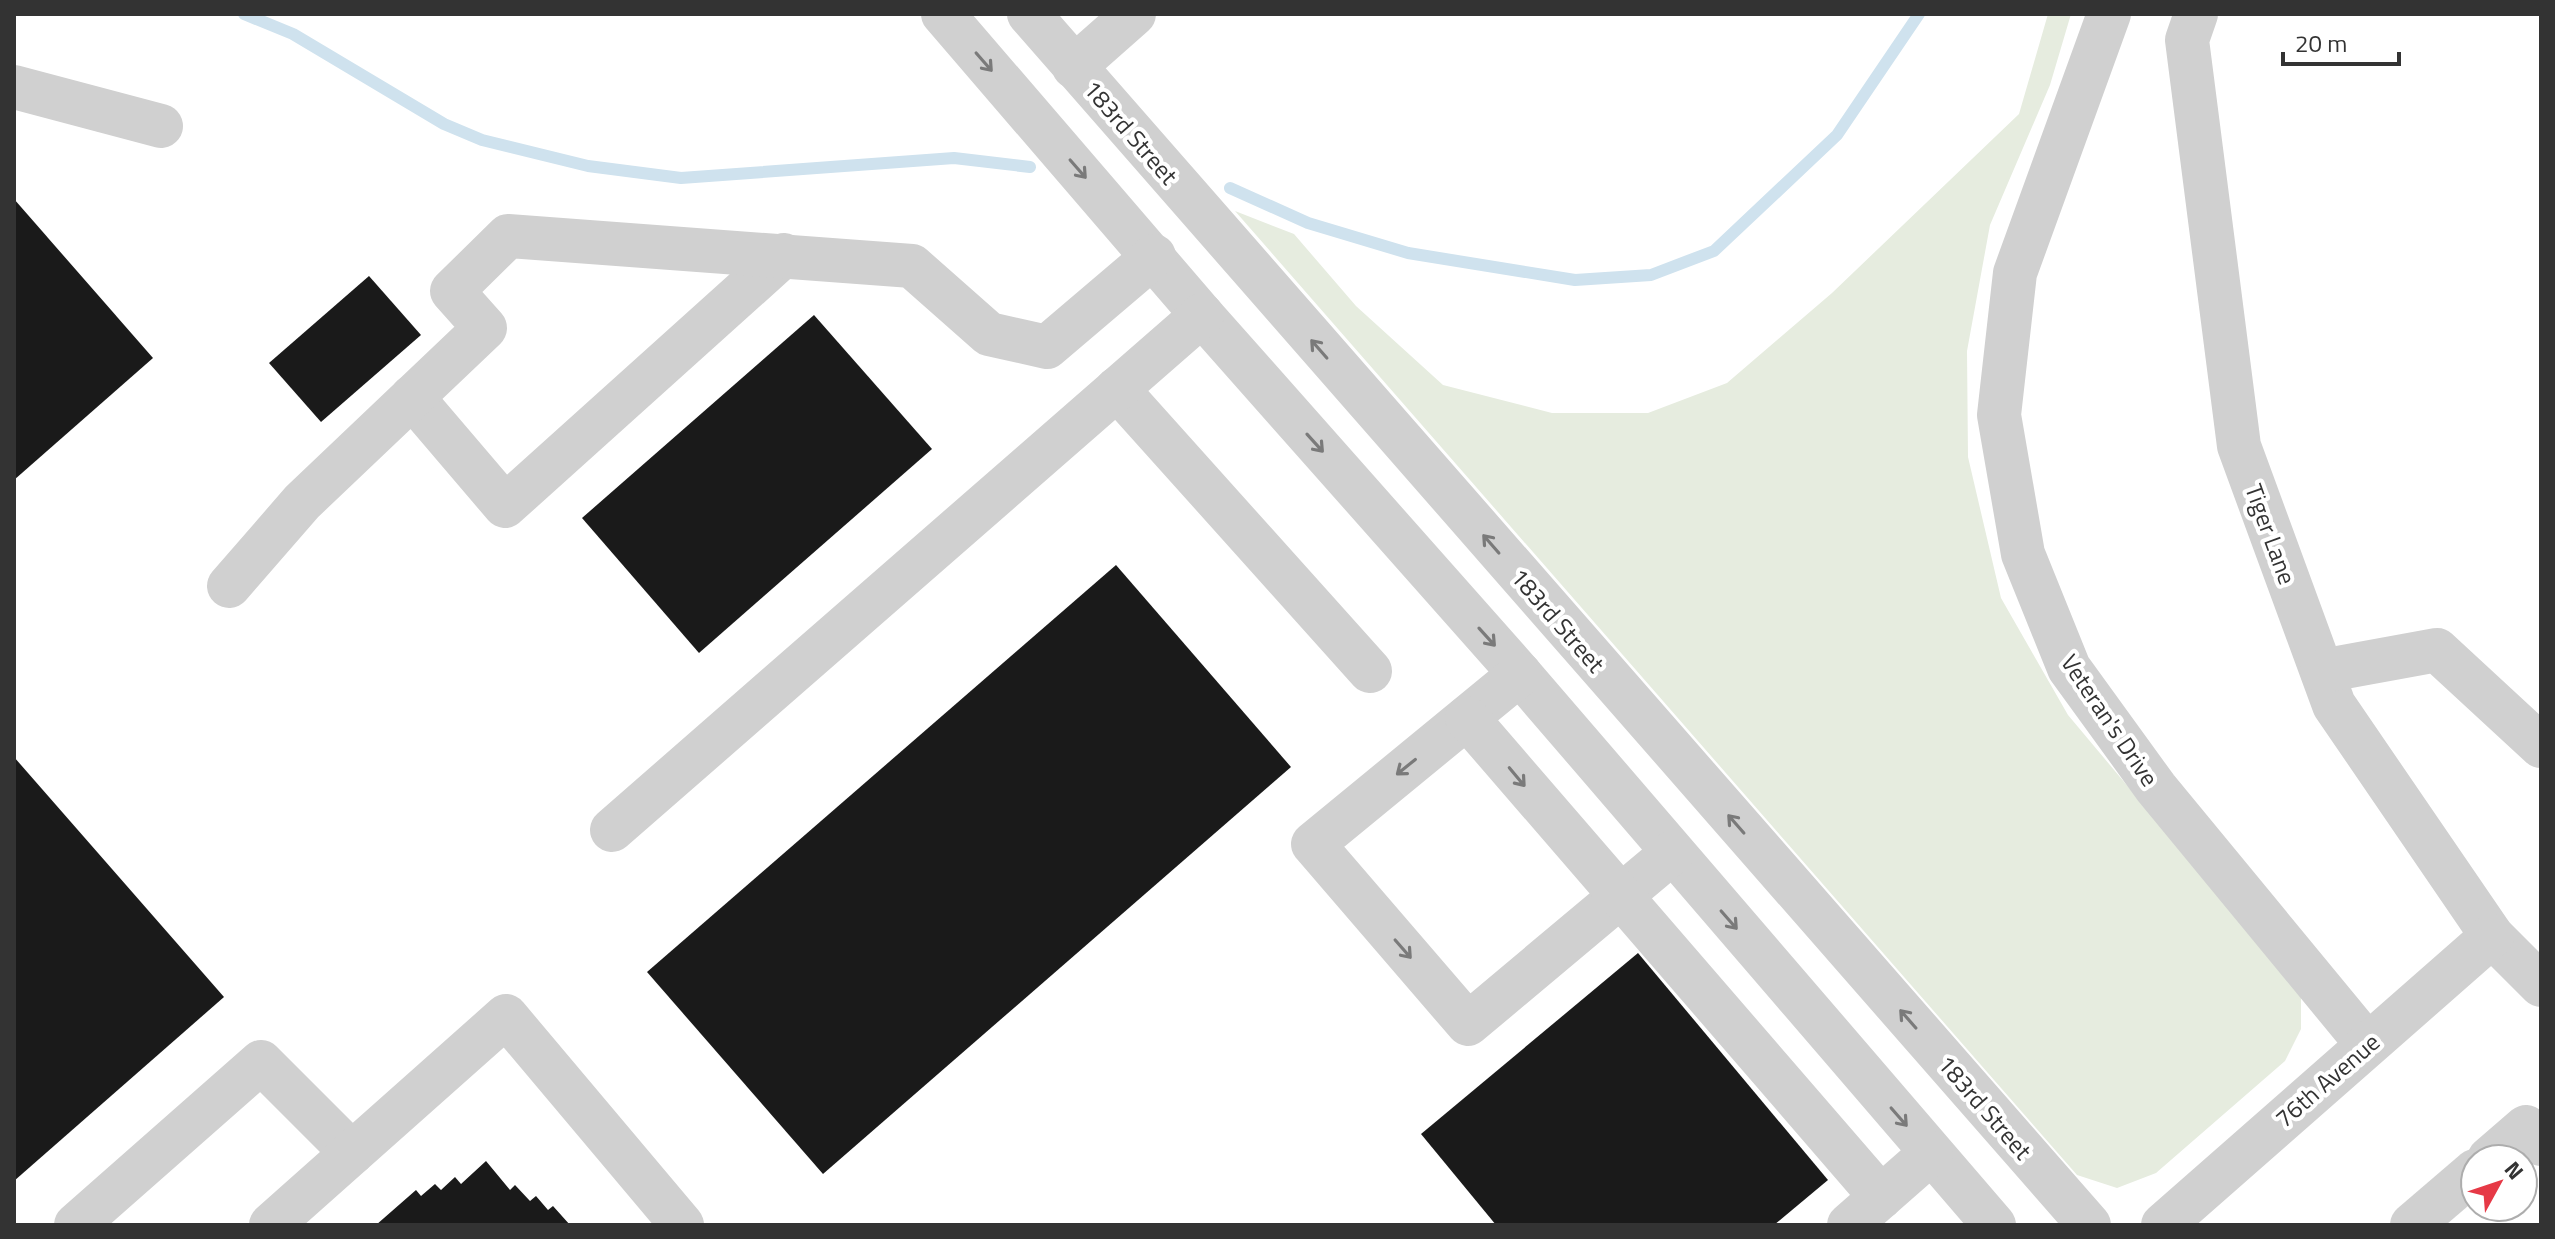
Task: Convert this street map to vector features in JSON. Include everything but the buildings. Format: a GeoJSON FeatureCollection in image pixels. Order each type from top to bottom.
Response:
{"type":"FeatureCollection","features":[{"type":"Feature","properties":{"kind":"street"},"geometry":{"type":"LineString","coordinates":[[943,14],[1202,315],[1520,674],[1994,1225]]}},
{"type":"Feature","properties":{"kind":"street","name":"183rd Street"},"geometry":{"type":"LineString","coordinates":[[1029,14],[2089,1225]]}},
{"type":"Feature","properties":{"kind":"street"},"geometry":{"type":"LineString","coordinates":[[1074,67],[1134,14]]}},
{"type":"Feature","properties":{"kind":"street","name":"Veteran's Drive"},"geometry":{"type":"LineString","coordinates":[[2109,14],[2015,273],[1999,415],[2023,554],[2069,668],[2156,788],[2367,1044]]}},
{"type":"Feature","properties":{"kind":"street","name":"Tiger Lane"},"geometry":{"type":"LineString","coordinates":[[2196,14],[2187,40],[2239,446],[2334,705],[2492,936],[2541,985]]}},
{"type":"Feature","properties":{"kind":"street"},"geometry":{"type":"LineString","coordinates":[[14,87],[161,126]]}},
{"type":"Feature","properties":{"kind":"street"},"geometry":{"type":"LineString","coordinates":[[229,586],[302,502],[485,328],[452,291],[508,236],[912,266],[989,334],[1047,347],[1154,256]]}},
{"type":"Feature","properties":{"kind":"street"},"geometry":{"type":"LineString","coordinates":[[412,397],[505,506],[784,255]]}},
{"type":"Feature","properties":{"kind":"street"},"geometry":{"type":"LineString","coordinates":[[612,830],[1202,315]]}},
{"type":"Feature","properties":{"kind":"street"},"geometry":{"type":"LineString","coordinates":[[1117,389],[1370,671]]}},
{"type":"Feature","properties":{"kind":"street"},"geometry":{"type":"LineString","coordinates":[[2322,671],[2437,650],[2541,746]]}},
{"type":"Feature","properties":{"kind":"street"},"geometry":{"type":"LineString","coordinates":[[1520,674],[1313,844],[1468,1024],[1672,853]]}},
{"type":"Feature","properties":{"kind":"street"},"geometry":{"type":"LineString","coordinates":[[1467,718],[1620,898],[1868,1214],[1931,1153]]}},
{"type":"Feature","properties":{"kind":"street","name":"76th Avenue"},"geometry":{"type":"LineString","coordinates":[[2163,1225],[2492,936]]}},
{"type":"Feature","properties":{"kind":"street"},"geometry":{"type":"LineString","coordinates":[[271,1225],[506,1016],[682,1225]]}},
{"type":"Feature","properties":{"kind":"street"},"geometry":{"type":"LineString","coordinates":[[76,1225],[261,1062],[352,1153]]}},
{"type":"Feature","properties":{"kind":"street"},"geometry":{"type":"LineString","coordinates":[[2508,1143],[2526,1127],[2541,1144]]}},
{"type":"Feature","properties":{"kind":"street"},"geometry":{"type":"LineString","coordinates":[[2412,1225],[2459,1185]]}},
{"type":"Feature","properties":{"kind":"shaded area"},"geometry":{"type":"Polygon","coordinates":[[[2048,14],[2071,14],[2050,85],[1990,225],[1967,351],[1968,457],[2001,598],[2068,715],[2301,993],[2301,1029],[2285,1061],[2156,1173],[2117,1188],[2077,1175],[1235,211],[1294,234],[1356,306],[1443,385],[1552,413],[1648,413],[1727,383],[1832,293],[2019,114],[2048,14]]]}},
{"type":"Feature","properties":{"kind":"waterway"},"geometry":{"type":"LineString","coordinates":[[244,14],[293,34],[444,124],[482,140],[588,166],[681,178],[954,158],[1030,167]]}},
{"type":"Feature","properties":{"kind":"waterway"},"geometry":{"type":"LineString","coordinates":[[1230,188],[1308,223],[1408,253],[1575,280],[1651,275],[1714,251],[1837,135],[1919,14]]}}]}
